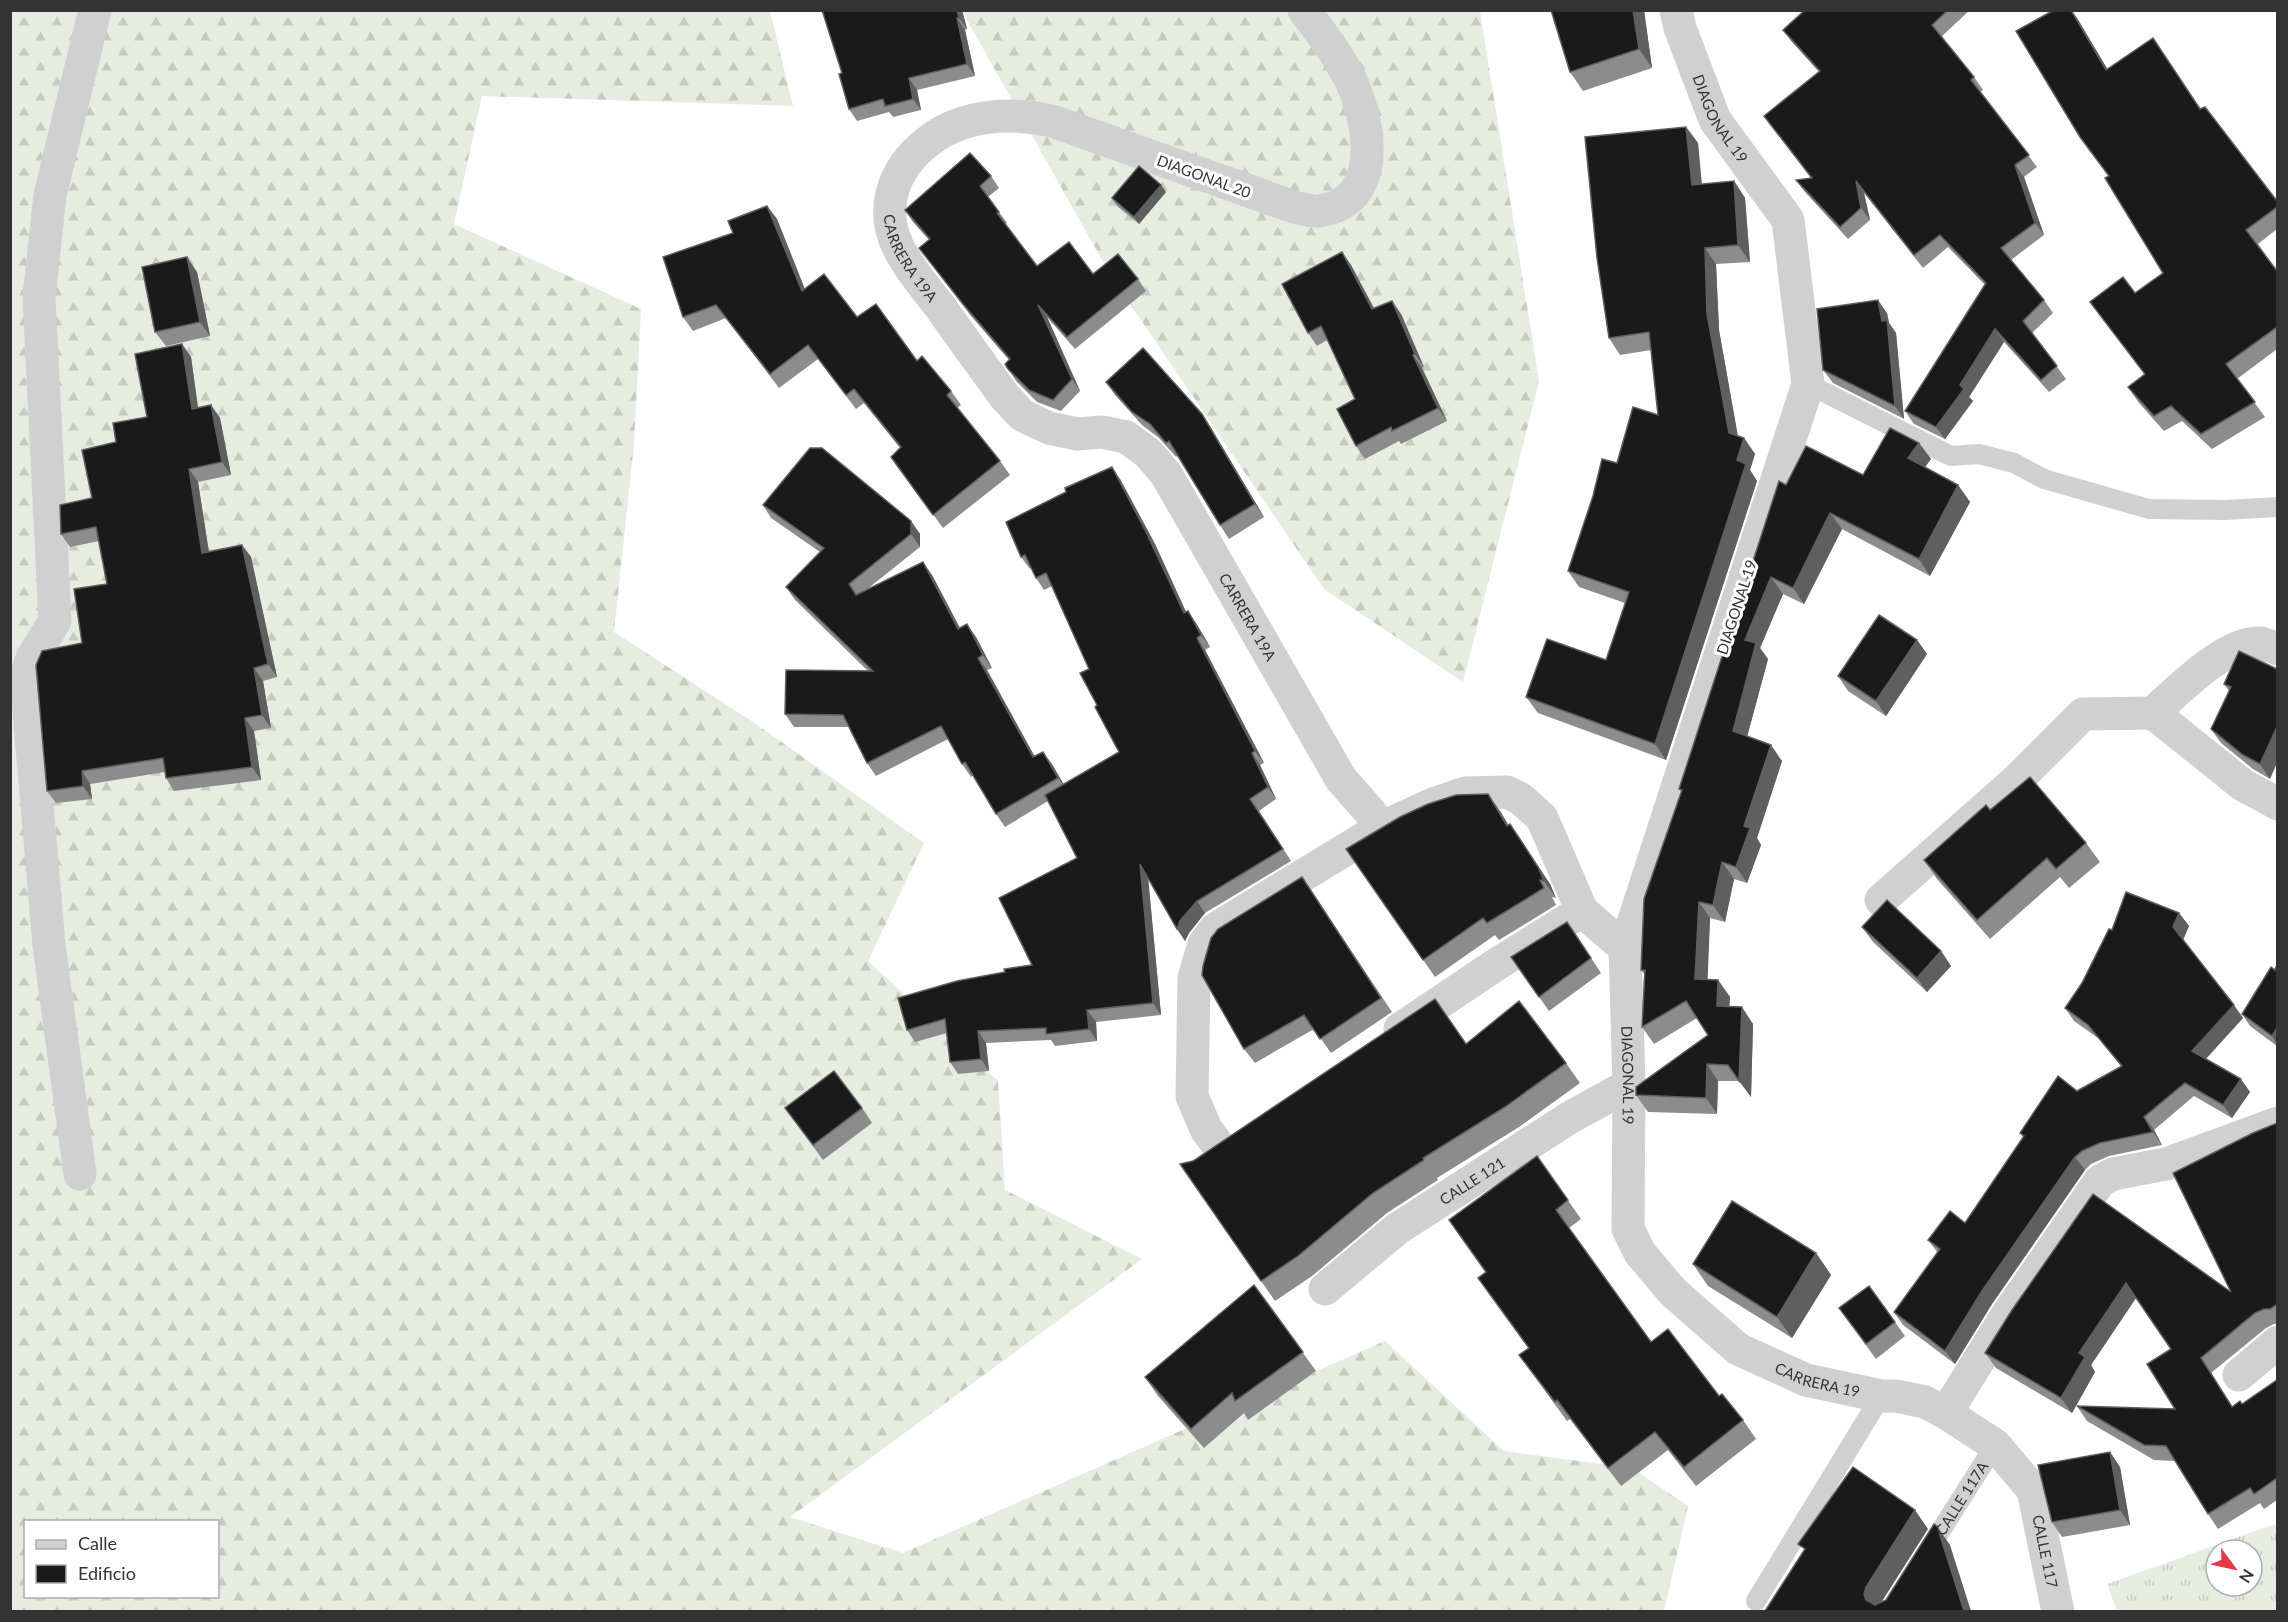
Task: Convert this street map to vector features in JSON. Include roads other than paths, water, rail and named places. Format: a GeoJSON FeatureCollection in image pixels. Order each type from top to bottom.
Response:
{"type":"FeatureCollection","features":[{"type":"Feature","properties":{"kind":"street"},"geometry":{"type":"LineString","coordinates":[[80,1174],[49,945],[26,676],[32,658],[55,621],[39,297],[50,195],[96,10]]}},
{"type":"Feature","properties":{"kind":"street","name":"DIAGONAL 20"},"geometry":{"type":"LineString","coordinates":[[889,200],[898,175],[915,151],[938,133],[956,125],[1013,114],[1052,121],[1297,208],[1318,211],[1343,204],[1355,195],[1362,181],[1368,156],[1365,129],[1352,84],[1331,46],[1304,10]]}},
{"type":"Feature","properties":{"kind":"street","name":"DIAGONAL 19"},"geometry":{"type":"LineString","coordinates":[[1628,1229],[1629,1085],[1625,948],[1808,384],[1788,220],[1716,120],[1680,28],[1676,10]]}},
{"type":"Feature","properties":{"kind":"street","name":"CARRERA 19A"},"geometry":{"type":"LineString","coordinates":[[889,200],[891,229],[902,256],[1005,397],[1022,415],[1049,428],[1077,434],[1102,432],[1126,437],[1148,453],[1166,474],[1341,779],[1381,828]]}},
{"type":"Feature","properties":{"kind":"street"},"geometry":{"type":"LineString","coordinates":[[2153,713],[2200,669],[2240,646],[2260,643],[2277,649]]}},
{"type":"Feature","properties":{"kind":"street"},"geometry":{"type":"LineString","coordinates":[[1881,900],[2018,779],[2083,714],[2153,713],[2243,785],[2277,804]]}},
{"type":"Feature","properties":{"kind":"street"},"geometry":{"type":"LineString","coordinates":[[1220,1150],[1206,1129],[1192,1096],[1194,978],[1204,944],[1215,929],[1381,828],[1465,793],[1507,792],[1521,799],[1542,818],[1582,911],[1625,948]]}},
{"type":"Feature","properties":{"kind":"street"},"geometry":{"type":"LineString","coordinates":[[1379,1043],[1497,964],[1582,911]]}},
{"type":"Feature","properties":{"kind":"street","name":"CALLE 121"},"geometry":{"type":"LineString","coordinates":[[1325,1289],[1397,1229],[1569,1118],[1629,1085]]}},
{"type":"Feature","properties":{"kind":"street"},"geometry":{"type":"LineString","coordinates":[[1946,1413],[2007,1315],[2100,1181],[2113,1174],[2166,1164],[2277,1123]]}},
{"type":"Feature","properties":{"kind":"street","name":"CARRERA 19"},"geometry":{"type":"LineString","coordinates":[[1628,1229],[1640,1253],[1673,1292],[1738,1349],[1806,1380],[1881,1396],[1896,1396],[1925,1402],[1995,1445],[2033,1490]]}},
{"type":"Feature","properties":{"kind":"street"},"geometry":{"type":"LineString","coordinates":[[2239,1375],[2277,1342]]}},
{"type":"Feature","properties":{"kind":"street","name":"CALLE 117"},"geometry":{"type":"LineString","coordinates":[[2033,1490],[2058,1611]]}},
{"type":"Feature","properties":{"kind":"lane"},"geometry":{"type":"LineString","coordinates":[[1808,384],[1951,456],[1978,454],[2014,463],[2043,478],[2149,509],[2225,510],[2277,507]]}},
{"type":"Feature","properties":{"kind":"lane"},"geometry":{"type":"LineString","coordinates":[[1756,1601],[1881,1396]]}},
{"type":"Feature","properties":{"kind":"lane","name":"CALLE 117A"},"geometry":{"type":"LineString","coordinates":[[1914,1572],[1995,1445]]}}]}
